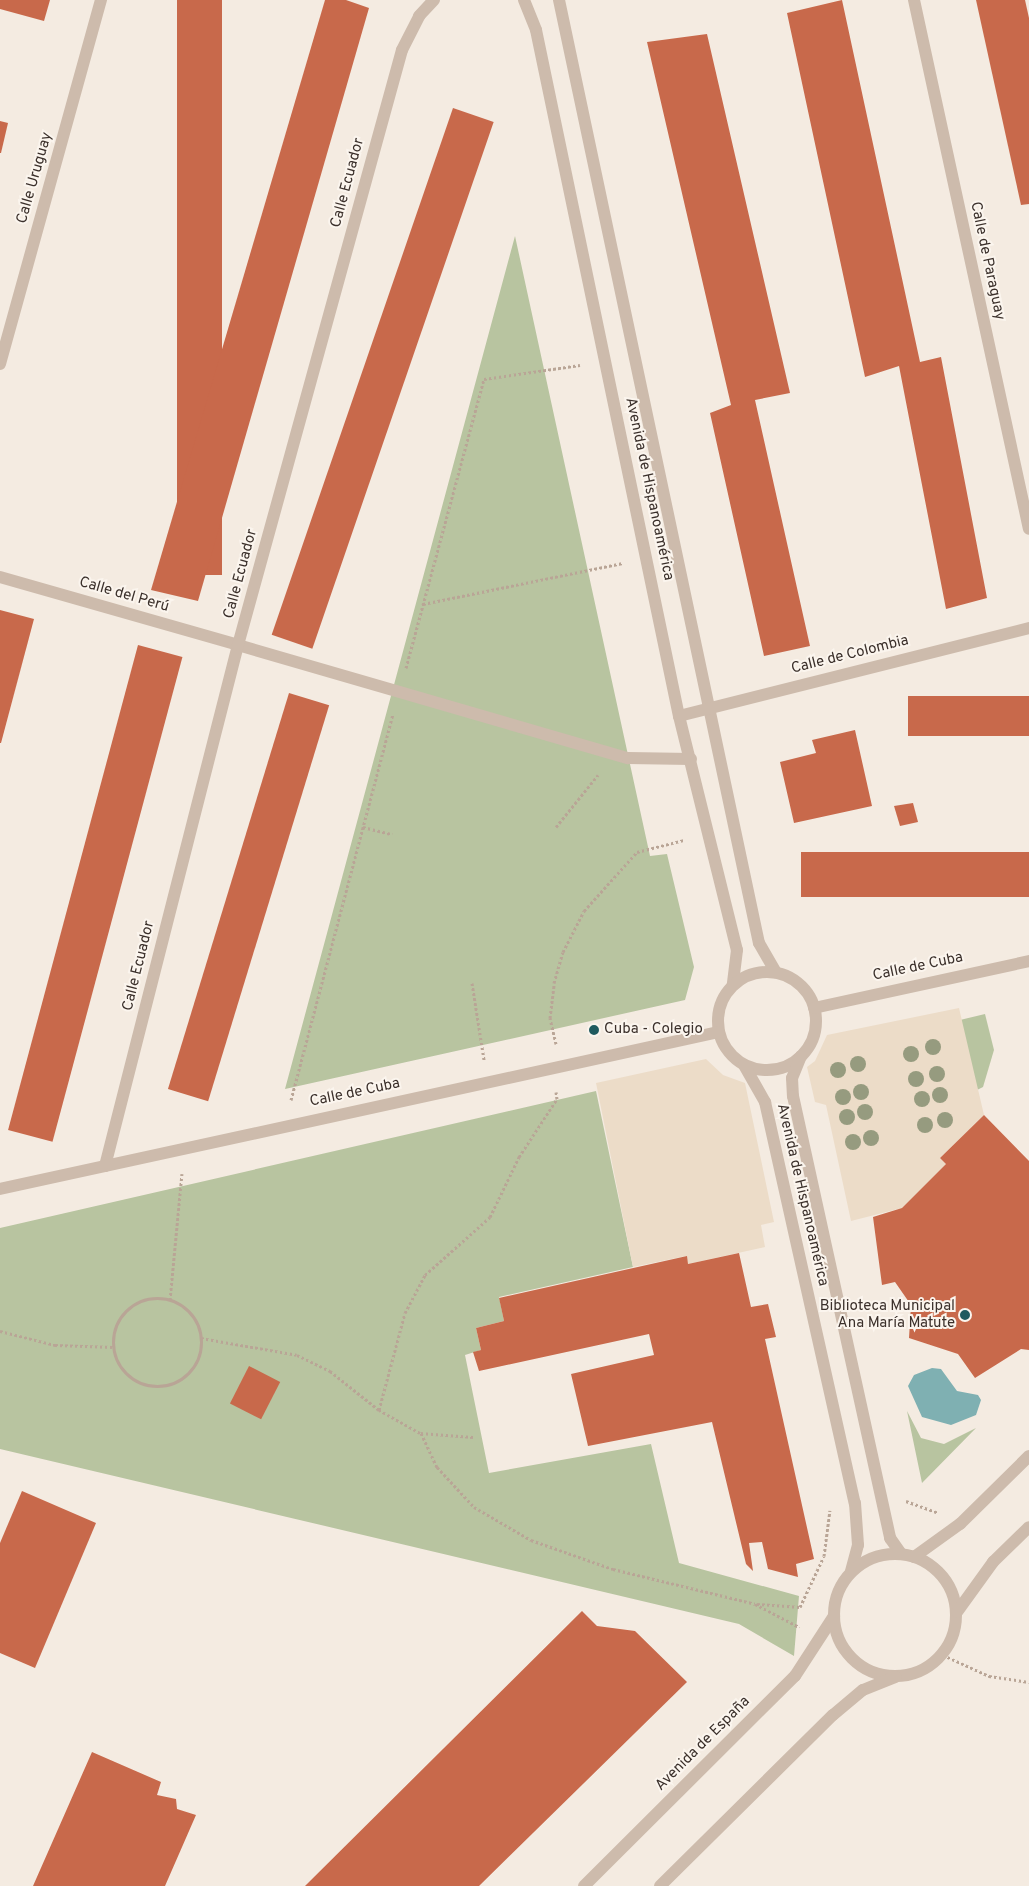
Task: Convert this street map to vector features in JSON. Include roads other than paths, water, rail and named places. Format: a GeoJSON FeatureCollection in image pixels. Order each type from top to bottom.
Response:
{"type":"FeatureCollection","features":[{"type":"Feature","properties":{"kind":"street","name":"Calle Uruguay"},"geometry":{"type":"LineString","coordinates":[[0,364],[101,0]]}},
{"type":"Feature","properties":{"kind":"street","name":"Calle Ecuador"},"geometry":{"type":"LineString","coordinates":[[105,1166],[238,645],[402,50],[419,16],[434,0]]}},
{"type":"Feature","properties":{"kind":"street","name":"Avenida de Hispanoamérica"},"geometry":{"type":"LineString","coordinates":[[524,0],[536,30],[679,716],[737,950],[733,985]]}},
{"type":"Feature","properties":{"kind":"street","name":"Avenida de Hispanoamérica"},"geometry":{"type":"LineString","coordinates":[[559,0],[759,943],[776,972]]}},
{"type":"Feature","properties":{"kind":"street","name":"Calle de Paraguay"},"geometry":{"type":"LineString","coordinates":[[914,0],[1029,529]]}},
{"type":"Feature","properties":{"kind":"street","name":"Calle del Perú"},"geometry":{"type":"LineString","coordinates":[[0,576],[614,754],[691,759]]}},
{"type":"Feature","properties":{"kind":"street","name":"Calle de Colombia"},"geometry":{"type":"LineString","coordinates":[[679,716],[1029,628]]}},
{"type":"Feature","properties":{"kind":"street","name":"Calle de Cuba"},"geometry":{"type":"LineString","coordinates":[[814,1008],[1029,961]]}},
{"type":"Feature","properties":{"kind":"street"},"geometry":{"type":"LineString","coordinates":[[776,972],[800,984],[814,1008],[815,1034],[801,1056],[774,1070],[744,1065],[732,1056],[718,1032],[720,1006],[733,985],[746,976],[776,972]]}},
{"type":"Feature","properties":{"kind":"street","name":"Calle de Cuba"},"geometry":{"type":"LineString","coordinates":[[0,1188],[488,1080],[718,1032]]}},
{"type":"Feature","properties":{"kind":"street","name":"Avenida de Hispanoamérica"},"geometry":{"type":"LineString","coordinates":[[801,1056],[792,1078],[793,1096],[890,1538],[908,1555]]}},
{"type":"Feature","properties":{"kind":"street","name":"Avenida de Hispanoamérica"},"geometry":{"type":"LineString","coordinates":[[744,1065],[765,1102],[855,1503],[858,1545],[851,1572]]}},
{"type":"Feature","properties":{"kind":"street"},"geometry":{"type":"LineString","coordinates":[[897,1677],[860,1666],[837,1635],[834,1616],[841,1585],[851,1572],[876,1557],[908,1555],[960,1524],[1029,1456]]}},
{"type":"Feature","properties":{"kind":"street"},"geometry":{"type":"LineString","coordinates":[[957,1612],[993,1562],[1029,1527]]}},
{"type":"Feature","properties":{"kind":"street"},"geometry":{"type":"LineString","coordinates":[[660,1886],[833,1715],[863,1690],[930,1667],[943,1655],[956,1627],[957,1612],[944,1578],[908,1555]]}},
{"type":"Feature","properties":{"kind":"street","name":"Avenida de España"},"geometry":{"type":"LineString","coordinates":[[584,1886],[794,1676],[834,1616]]}},
{"type":"Feature","properties":{"kind":"water"},"geometry":{"type":"Polygon","coordinates":[[[932,1368],[941,1369],[957,1391],[978,1395],[981,1400],[976,1415],[951,1425],[922,1417],[908,1386],[914,1375],[932,1368]]]}},
{"type":"Feature","properties":{"kind":"place","name":"Cuba - Colegio"},"geometry":{"type":"Point","coordinates":[594,1030]}},
{"type":"Feature","properties":{"kind":"place","name":"Biblioteca Municipal Ana María Matute"},"geometry":{"type":"Point","coordinates":[965,1315]}}]}
